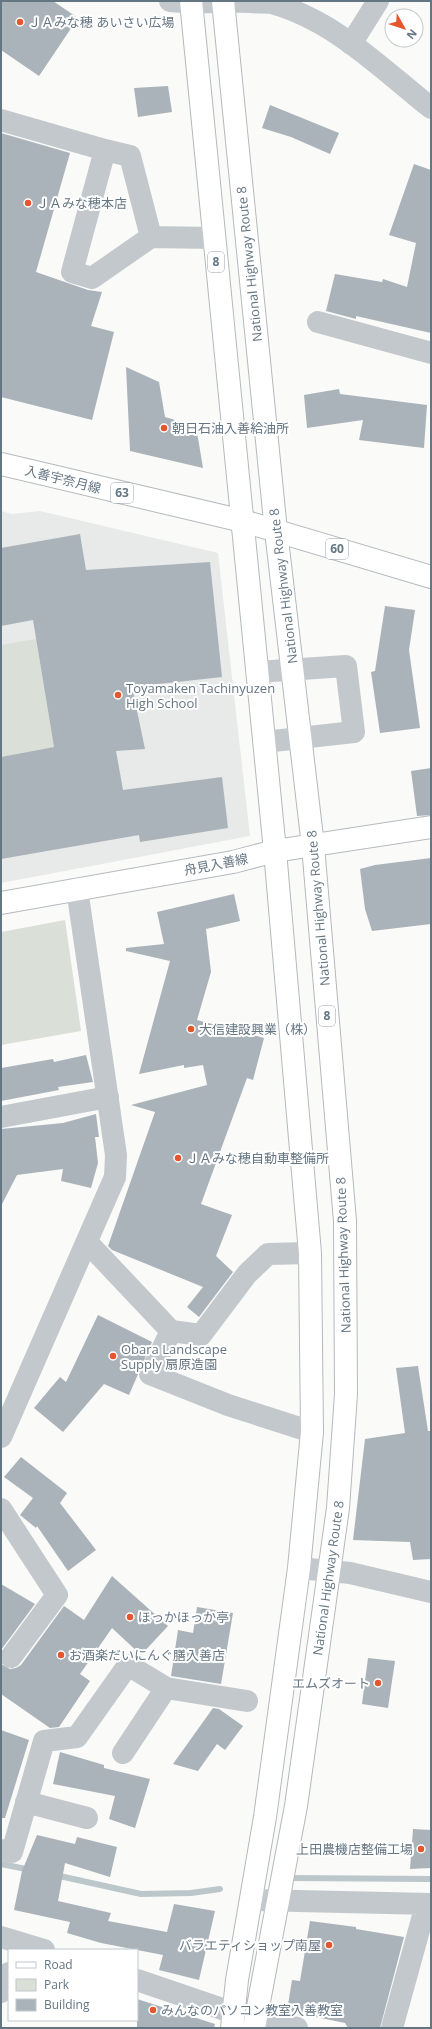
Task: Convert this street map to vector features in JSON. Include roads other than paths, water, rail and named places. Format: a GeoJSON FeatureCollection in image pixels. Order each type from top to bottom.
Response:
{"type":"FeatureCollection","features":[{"type":"Feature","properties":{"kind":"main road","name":"National Highway Route 8"},"geometry":{"type":"LineString","coordinates":[[223,1],[276,531],[313,846],[345,1222],[346,1394],[338,1508],[296,1806],[254,2023]]}},
{"type":"Feature","properties":{"kind":"main road","name":"8"},"geometry":{"type":"LineString","coordinates":[[184,2],[214,238],[243,521],[275,851],[310,1253],[312,1432],[299,1568],[267,1802],[237,1980],[233,2020]]}},
{"type":"Feature","properties":{"kind":"main road","name":"入善宇奈月線"},"geometry":{"type":"LineString","coordinates":[[1,464],[243,521]]}},
{"type":"Feature","properties":{"kind":"main road","name":"60"},"geometry":{"type":"LineString","coordinates":[[243,521],[431,577]]}},
{"type":"Feature","properties":{"kind":"main road","name":"舟見入善線"},"geometry":{"type":"LineString","coordinates":[[1,903],[233,862],[275,851],[431,827]]}},
{"type":"Feature","properties":{"kind":"street"},"geometry":{"type":"LineString","coordinates":[[184,2],[223,1],[270,3],[310,19],[351,44],[431,108]]}},
{"type":"Feature","properties":{"kind":"street"},"geometry":{"type":"LineString","coordinates":[[351,44],[378,1]]}},
{"type":"Feature","properties":{"kind":"street"},"geometry":{"type":"LineString","coordinates":[[1,120],[130,156],[151,237]]}},
{"type":"Feature","properties":{"kind":"street"},"geometry":{"type":"LineString","coordinates":[[105,150],[72,272],[92,278],[151,237],[214,238]]}},
{"type":"Feature","properties":{"kind":"street"},"geometry":{"type":"LineString","coordinates":[[318,322],[431,353]]}},
{"type":"Feature","properties":{"kind":"street"},"geometry":{"type":"LineString","coordinates":[[257,672],[346,666],[354,732],[264,742]]}},
{"type":"Feature","properties":{"kind":"street"},"geometry":{"type":"LineString","coordinates":[[1,1438],[115,1177],[116,1156],[77,889]]}},
{"type":"Feature","properties":{"kind":"street"},"geometry":{"type":"LineString","coordinates":[[1,1117],[108,1097]]}},
{"type":"Feature","properties":{"kind":"street"},"geometry":{"type":"LineString","coordinates":[[87,1242],[171,1330],[201,1335],[247,1274],[268,1254],[310,1253]]}},
{"type":"Feature","properties":{"kind":"street"},"geometry":{"type":"LineString","coordinates":[[171,1330],[150,1374],[228,1405],[312,1432]]}},
{"type":"Feature","properties":{"kind":"street"},"geometry":{"type":"LineString","coordinates":[[1,1509],[57,1595],[11,1657]]}},
{"type":"Feature","properties":{"kind":"street"},"geometry":{"type":"LineString","coordinates":[[299,1568],[350,1573],[431,1592]]}},
{"type":"Feature","properties":{"kind":"street"},"geometry":{"type":"LineString","coordinates":[[1,1850],[12,1852],[44,1741],[77,1737],[128,1665],[166,1688],[247,1701]]}},
{"type":"Feature","properties":{"kind":"street"},"geometry":{"type":"LineString","coordinates":[[123,1753],[166,1688]]}},
{"type":"Feature","properties":{"kind":"street"},"geometry":{"type":"LineString","coordinates":[[26,1802],[86,1818]]}},
{"type":"Feature","properties":{"kind":"street"},"geometry":{"type":"LineString","coordinates":[[251,1900],[428,1904],[392,2028]]}},
{"type":"Feature","properties":{"kind":"street"},"geometry":{"type":"LineString","coordinates":[[1,1937],[21,1946],[38,1949]]}},
{"type":"Feature","properties":{"kind":"street"},"geometry":{"type":"LineString","coordinates":[[1,1992],[8,1975]]}},
{"type":"Feature","properties":{"kind":"street"},"geometry":{"type":"LineString","coordinates":[[138,1980],[233,2020],[297,2028]]}},
{"type":"Feature","properties":{"kind":"waterway"},"geometry":{"type":"LineString","coordinates":[[1,1864],[31,1870]]}},
{"type":"Feature","properties":{"kind":"waterway"},"geometry":{"type":"LineString","coordinates":[[55,1875],[141,1894],[191,1893],[220,1889]]}},
{"type":"Feature","properties":{"kind":"waterway"},"geometry":{"type":"LineString","coordinates":[[289,1878],[431,1879]]}},
{"type":"Feature","properties":{"kind":"place","name":"ＪＡみな穂 あいさい広場"},"geometry":{"type":"Point","coordinates":[20,22]}},
{"type":"Feature","properties":{"kind":"place","name":"ＪＡみな穂本店"},"geometry":{"type":"Point","coordinates":[28,203]}},
{"type":"Feature","properties":{"kind":"place","name":"朝日石油入善給油所"},"geometry":{"type":"Point","coordinates":[164,428]}},
{"type":"Feature","properties":{"kind":"place","name":"Toyamaken Tachinyuzen High School"},"geometry":{"type":"Point","coordinates":[118,695]}},
{"type":"Feature","properties":{"kind":"place","name":"大信建設興業（株）"},"geometry":{"type":"Point","coordinates":[191,1029]}},
{"type":"Feature","properties":{"kind":"place","name":"ＪＡみな穂自動車整備所"},"geometry":{"type":"Point","coordinates":[178,1158]}},
{"type":"Feature","properties":{"kind":"place","name":"Obara Landscape Supply 扇原造園"},"geometry":{"type":"Point","coordinates":[113,1356]}},
{"type":"Feature","properties":{"kind":"place","name":"ほっかほっか亭"},"geometry":{"type":"Point","coordinates":[130,1617]}},
{"type":"Feature","properties":{"kind":"place","name":"お酒楽だいにんぐ膳入善店"},"geometry":{"type":"Point","coordinates":[61,1655]}},
{"type":"Feature","properties":{"kind":"place","name":"エムズオート"},"geometry":{"type":"Point","coordinates":[378,1683]}},
{"type":"Feature","properties":{"kind":"place","name":"上田農機店整備工場"},"geometry":{"type":"Point","coordinates":[421,1849]}},
{"type":"Feature","properties":{"kind":"place","name":"バラエティショップ南屋"},"geometry":{"type":"Point","coordinates":[329,1945]}},
{"type":"Feature","properties":{"kind":"place","name":"みんなのパソコン教室入善教室"},"geometry":{"type":"Point","coordinates":[153,2010]}}]}
